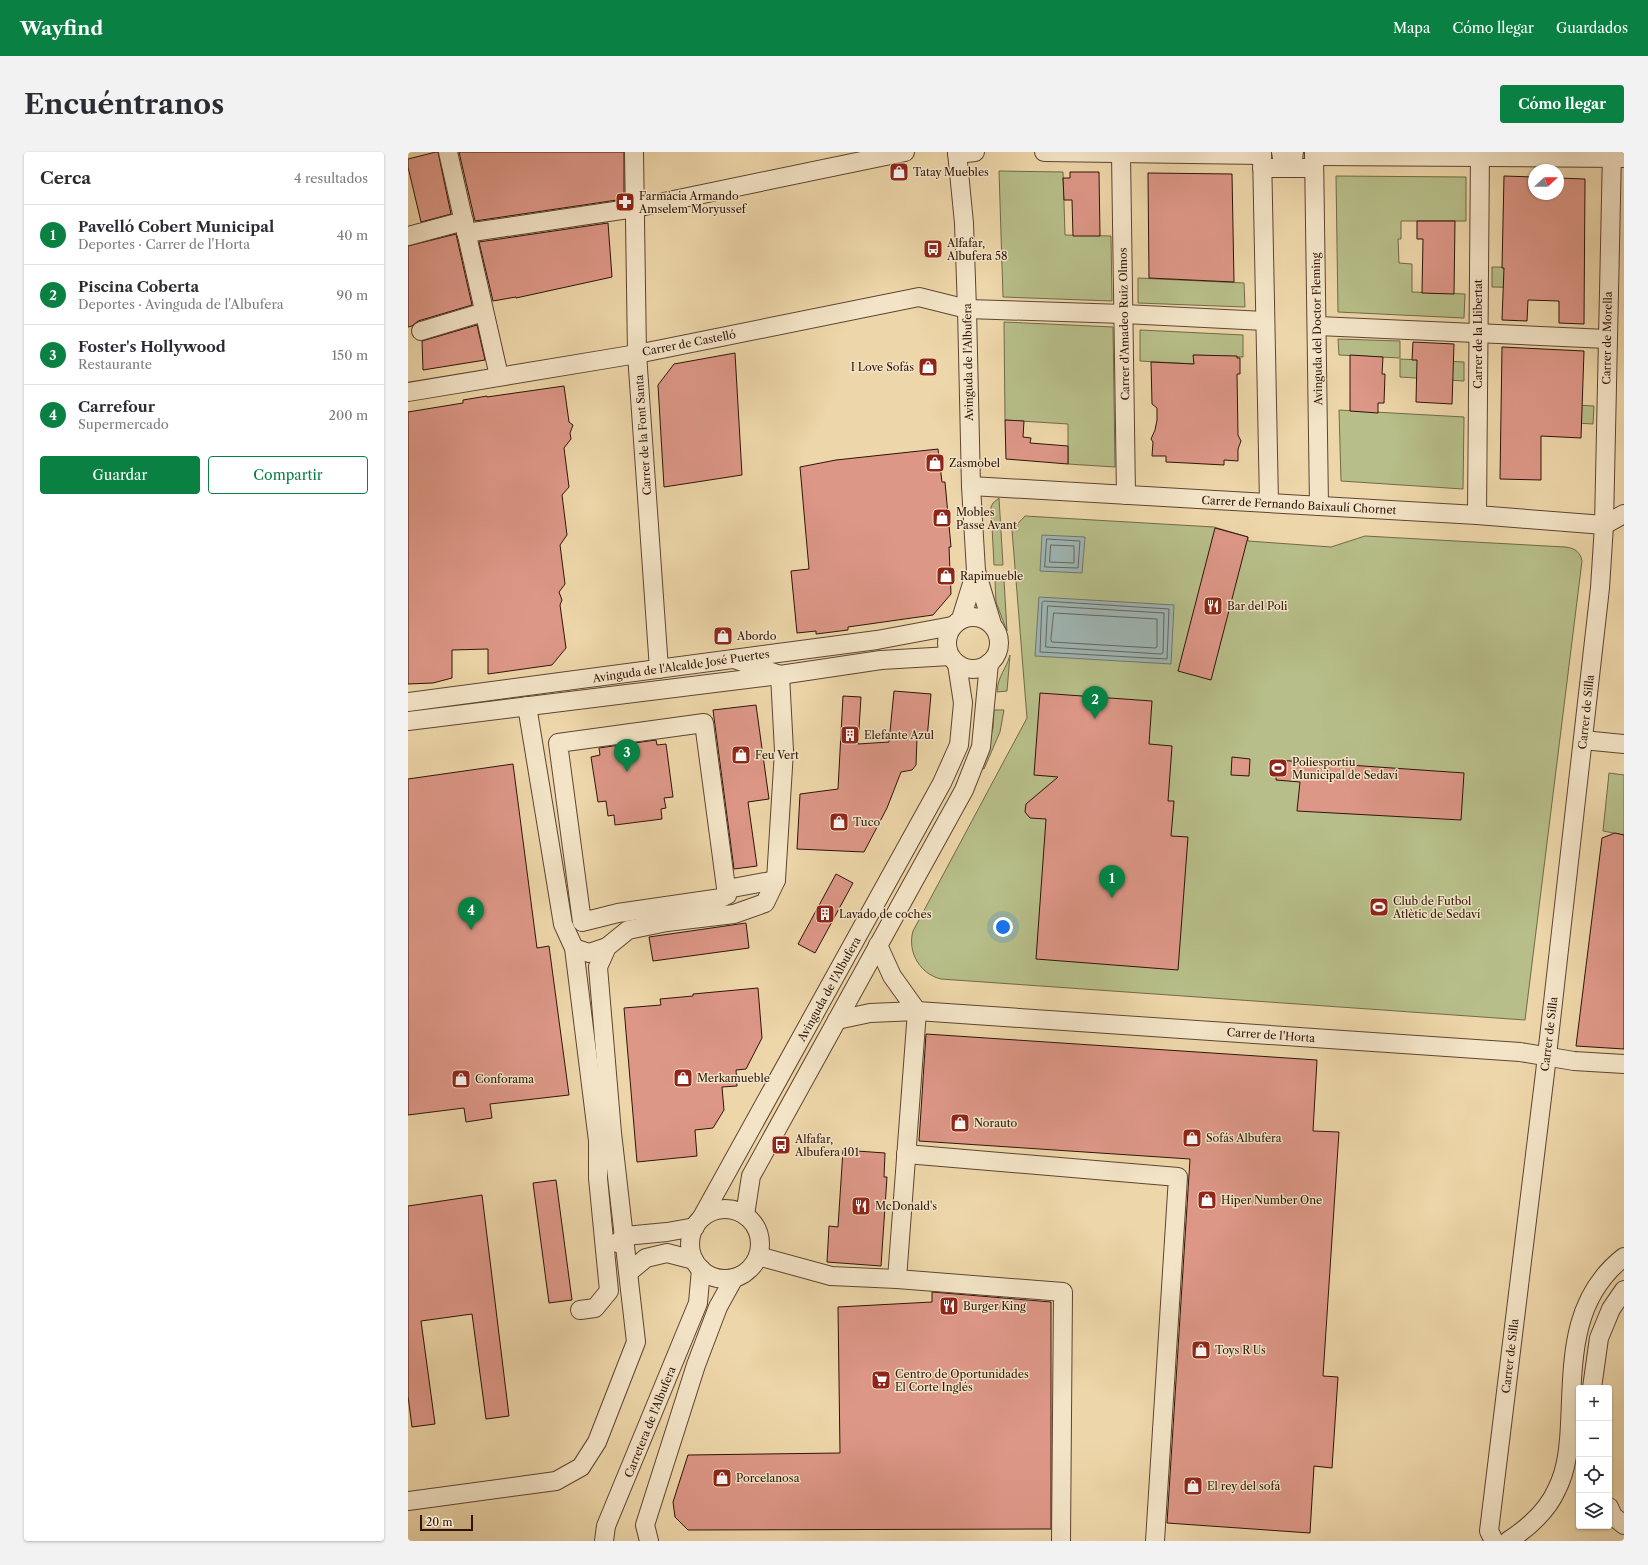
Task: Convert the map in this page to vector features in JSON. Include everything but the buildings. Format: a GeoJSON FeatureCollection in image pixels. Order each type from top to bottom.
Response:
{"type":"FeatureCollection","features":[{"type":"Feature","properties":{"kind":"street"},"geometry":{"type":"LineString","coordinates":[[448,152],[499,376]]}},
{"type":"Feature","properties":{"kind":"street","name":"Carrer de la Font Santa"},"geometry":{"type":"LineString","coordinates":[[634,152],[637,354],[660,669]]}},
{"type":"Feature","properties":{"kind":"street"},"geometry":{"type":"LineString","coordinates":[[408,236],[465,227],[635,208],[905,152]]}},
{"type":"Feature","properties":{"kind":"street"},"geometry":{"type":"LineString","coordinates":[[957,153],[975,152]]}},
{"type":"Feature","properties":{"kind":"street"},"geometry":{"type":"LineString","coordinates":[[1044,152],[1314,159],[1479,155],[1616,156]]}},
{"type":"Feature","properties":{"kind":"street"},"geometry":{"type":"LineString","coordinates":[[1281,152],[1282,158],[1287,162],[1294,159],[1294,152]]}},
{"type":"Feature","properties":{"kind":"street","name":"Avinguda de l'Albufera"},"geometry":{"type":"LineString","coordinates":[[957,153],[964,223],[968,309],[971,486],[976,571],[992,624]]}},
{"type":"Feature","properties":{"kind":"street","name":"Carrer d'Amadeo Ruiz Olmos"},"geometry":{"type":"LineString","coordinates":[[1121,154],[1126,494]]}},
{"type":"Feature","properties":{"kind":"street","name":"Carrer de la Llibertat"},"geometry":{"type":"LineString","coordinates":[[1477,515],[1479,155]]}},
{"type":"Feature","properties":{"kind":"street","name":"Carrer de Morella"},"geometry":{"type":"LineString","coordinates":[[1604,525],[1607,339],[1616,156]]}},
{"type":"Feature","properties":{"kind":"street"},"geometry":{"type":"LineString","coordinates":[[1262,158],[1269,503]]}},
{"type":"Feature","properties":{"kind":"street","name":"Avinguda del Doctor Fleming"},"geometry":{"type":"LineString","coordinates":[[1314,159],[1318,326],[1319,506]]}},
{"type":"Feature","properties":{"kind":"street","name":"Carrer de Castelló"},"geometry":{"type":"LineString","coordinates":[[408,392],[637,354],[919,297],[968,309],[1124,314],[1265,321]]}},
{"type":"Feature","properties":{"kind":"street"},"geometry":{"type":"LineString","coordinates":[[421,331],[484,312]]}},
{"type":"Feature","properties":{"kind":"street"},"geometry":{"type":"LineString","coordinates":[[1318,326],[1607,339]]}},
{"type":"Feature","properties":{"kind":"street","name":"Carrer de Fernando Baixaulí Chornet"},"geometry":{"type":"LineString","coordinates":[[971,486],[1477,515],[1604,525]]}},
{"type":"Feature","properties":{"kind":"street"},"geometry":{"type":"LineString","coordinates":[[1604,525],[1624,514]]}},
{"type":"Feature","properties":{"kind":"street","name":"Carrer de Silla"},"geometry":{"type":"LineString","coordinates":[[1494,1541],[1489,1532],[1583,740],[1600,588],[1604,525]]}},
{"type":"Feature","properties":{"kind":"street","name":"Avinguda de l'Albufera"},"geometry":{"type":"LineString","coordinates":[[957,622],[976,571]]}},
{"type":"Feature","properties":{"kind":"street"},"geometry":{"type":"LineString","coordinates":[[977,616],[992,624],[997,631],[999,649],[989,664],[973,669],[965,668],[954,660],[946,640],[957,622],[977,616]]}},
{"type":"Feature","properties":{"kind":"street","name":"Avinguda de l'Alcalde José Puertes"},"geometry":{"type":"LineString","coordinates":[[408,702],[877,640],[957,622]]}},
{"type":"Feature","properties":{"kind":"street"},"geometry":{"type":"LineString","coordinates":[[574,948],[589,953],[607,947],[628,930],[667,922],[734,914],[765,903],[776,880],[784,751],[780,676],[734,659]]}},
{"type":"Feature","properties":{"kind":"street","name":"Avinguda de l'Alcalde José Puertes"},"geometry":{"type":"LineString","coordinates":[[408,721],[780,676],[882,660],[954,660]]}},
{"type":"Feature","properties":{"kind":"street","name":"Avinguda de l'Albufera"},"geometry":{"type":"LineString","coordinates":[[698,1222],[942,784],[959,745],[963,703],[954,660]]}},
{"type":"Feature","properties":{"kind":"street","name":"Avinguda de l'Albufera"},"geometry":{"type":"LineString","coordinates":[[745,1215],[751,1176],[964,790],[981,747],[989,664]]}},
{"type":"Feature","properties":{"kind":"street"},"geometry":{"type":"LineString","coordinates":[[527,706],[563,924],[574,948],[598,1142],[598,1178],[609,1291],[595,1308],[580,1310]]}},
{"type":"Feature","properties":{"kind":"street"},"geometry":{"type":"LineString","coordinates":[[534,746],[704,722],[727,895],[721,898],[618,913],[582,922],[558,743]]}},
{"type":"Feature","properties":{"kind":"street"},"geometry":{"type":"LineString","coordinates":[[1583,740],[1624,744]]}},
{"type":"Feature","properties":{"kind":"street"},"geometry":{"type":"LineString","coordinates":[[727,889],[776,880]]}},
{"type":"Feature","properties":{"kind":"street"},"geometry":{"type":"LineString","coordinates":[[878,946],[892,976],[917,1011],[897,1279]]}},
{"type":"Feature","properties":{"kind":"street"},"geometry":{"type":"LineString","coordinates":[[408,1501],[556,1481],[581,1467],[597,1442],[636,1342],[612,1133],[598,967],[607,947]]}},
{"type":"Feature","properties":{"kind":"street","name":"Carrer de l'Horta"},"geometry":{"type":"LineString","coordinates":[[837,1020],[870,1013],[917,1011],[1520,1052],[1574,1061],[1624,1064]]}},
{"type":"Feature","properties":{"kind":"street"},"geometry":{"type":"LineString","coordinates":[[906,1154],[1178,1177],[1155,1541]]}},
{"type":"Feature","properties":{"kind":"street"},"geometry":{"type":"LineString","coordinates":[[606,1252],[625,1236],[667,1232],[698,1222],[712,1211],[723,1208],[734,1210],[745,1215],[752,1221],[760,1238],[758,1256],[752,1266],[744,1273],[730,1278],[698,1303]]}},
{"type":"Feature","properties":{"kind":"street"},"geometry":{"type":"LineString","coordinates":[[698,1222],[691,1243],[698,1264],[698,1303]]}},
{"type":"Feature","properties":{"kind":"street"},"geometry":{"type":"LineString","coordinates":[[629,1272],[646,1258],[667,1253],[698,1264],[709,1275],[730,1278]]}},
{"type":"Feature","properties":{"kind":"street"},"geometry":{"type":"LineString","coordinates":[[758,1256],[831,1276],[897,1279],[1063,1292],[1061,1541]]}},
{"type":"Feature","properties":{"kind":"street"},"geometry":{"type":"LineString","coordinates":[[1508,1541],[1526,1529],[1538,1518],[1549,1504],[1557,1489],[1565,1469],[1569,1441],[1574,1351],[1580,1322],[1588,1300],[1607,1275],[1624,1257]]}},
{"type":"Feature","properties":{"kind":"street"},"geometry":{"type":"LineString","coordinates":[[647,1533],[696,1364],[730,1278]]}},
{"type":"Feature","properties":{"kind":"street"},"geometry":{"type":"LineString","coordinates":[[1592,1385],[1599,1338],[1611,1309],[1624,1290]]}},
{"type":"Feature","properties":{"kind":"street","name":"Carretera de l'Albufera"},"geometry":{"type":"LineString","coordinates":[[604,1541],[606,1526],[698,1303]]}},
{"type":"Feature","properties":{"kind":"street"},"geometry":{"type":"LineString","coordinates":[[1612,1514],[1624,1526]]}},
{"type":"Feature","properties":{"kind":"green space"},"geometry":{"type":"Polygon","coordinates":[[[999,171],[1063,172],[1065,235],[1111,236],[1112,301],[1003,297],[999,171]]]}},
{"type":"Feature","properties":{"kind":"green space"},"geometry":{"type":"Polygon","coordinates":[[[1336,176],[1466,177],[1466,221],[1401,221],[1401,239],[1398,239],[1399,263],[1412,264],[1412,292],[1465,294],[1464,318],[1338,312],[1336,176]]]}},
{"type":"Feature","properties":{"kind":"green space"},"geometry":{"type":"Polygon","coordinates":[[[1492,267],[1543,268],[1543,288],[1492,287],[1492,267]]]}},
{"type":"Feature","properties":{"kind":"green space"},"geometry":{"type":"Polygon","coordinates":[[[1138,278],[1244,283],[1245,307],[1138,303],[1138,278]]]}},
{"type":"Feature","properties":{"kind":"green space"},"geometry":{"type":"Polygon","coordinates":[[[1004,322],[1113,327],[1115,467],[1068,464],[1068,424],[1005,420],[1004,322]]]}},
{"type":"Feature","properties":{"kind":"green space"},"geometry":{"type":"Polygon","coordinates":[[[1140,330],[1243,335],[1243,357],[1194,355],[1194,364],[1140,361],[1140,330]]]}},
{"type":"Feature","properties":{"kind":"green space"},"geometry":{"type":"Polygon","coordinates":[[[1338,339],[1400,341],[1400,358],[1339,355],[1338,339]]]}},
{"type":"Feature","properties":{"kind":"green space"},"geometry":{"type":"Polygon","coordinates":[[[1400,359],[1464,362],[1464,381],[1400,377],[1400,359]]]}},
{"type":"Feature","properties":{"kind":"green space"},"geometry":{"type":"Polygon","coordinates":[[[1542,403],[1594,406],[1593,424],[1542,421],[1542,403]]]}},
{"type":"Feature","properties":{"kind":"green space"},"geometry":{"type":"Polygon","coordinates":[[[1339,410],[1464,417],[1463,489],[1341,481],[1339,410]]]}},
{"type":"Feature","properties":{"kind":"green space"},"geometry":{"type":"Polygon","coordinates":[[[999,498],[1003,565],[994,565],[991,507],[999,498]]]}},
{"type":"Feature","properties":{"kind":"green space","name":"Poliesportiu Municipal de Sedaví"},"geometry":{"type":"Polygon","coordinates":[[[1025,516],[1214,527],[1248,537],[1248,541],[1331,547],[1365,536],[1565,547],[1574,549],[1578,552],[1582,561],[1525,1020],[941,979],[927,972],[921,967],[912,947],[913,931],[1027,718],[1012,530],[1025,516]]]}},
{"type":"Feature","properties":{"kind":"green space"},"geometry":{"type":"Polygon","coordinates":[[[1004,580],[1007,631],[996,602],[995,581],[1004,580]]]}},
{"type":"Feature","properties":{"kind":"green space"},"geometry":{"type":"Polygon","coordinates":[[[1010,655],[1007,691],[997,692],[1000,677],[1010,655]]]}},
{"type":"Feature","properties":{"kind":"green space"},"geometry":{"type":"Polygon","coordinates":[[[994,710],[1004,710],[1000,732],[984,769],[981,768],[993,728],[994,710]]]}},
{"type":"Feature","properties":{"kind":"green space"},"geometry":{"type":"Polygon","coordinates":[[[1609,773],[1624,775],[1624,835],[1603,831],[1609,773]]]}},
{"type":"Feature","properties":{"kind":"water"},"geometry":{"type":"Polygon","coordinates":[[[1042,535],[1085,537],[1082,573],[1040,571],[1042,535]]]}},
{"type":"Feature","properties":{"kind":"water"},"geometry":{"type":"Polygon","coordinates":[[[1039,597],[1174,605],[1171,664],[1035,656],[1039,597]]]}},
{"type":"Feature","properties":{"kind":"place","name":"Tatay Muebles"},"geometry":{"type":"Point","coordinates":[899,172]}},
{"type":"Feature","properties":{"kind":"place","name":"Farmàcia Armando Amselem Moryussef"},"geometry":{"type":"Point","coordinates":[625,202]}},
{"type":"Feature","properties":{"kind":"place","name":"Alfafar, Albufera 58"},"geometry":{"type":"Point","coordinates":[933,249]}},
{"type":"Feature","properties":{"kind":"place","name":"I Love Sofás"},"geometry":{"type":"Point","coordinates":[928,367]}},
{"type":"Feature","properties":{"kind":"place","name":"Zasmobel"},"geometry":{"type":"Point","coordinates":[935,463]}},
{"type":"Feature","properties":{"kind":"place","name":"Mobles Passe Avant"},"geometry":{"type":"Point","coordinates":[942,518]}},
{"type":"Feature","properties":{"kind":"place","name":"Rapimueble"},"geometry":{"type":"Point","coordinates":[946,576]}},
{"type":"Feature","properties":{"kind":"place","name":"Bar del Poli"},"geometry":{"type":"Point","coordinates":[1213,606]}},
{"type":"Feature","properties":{"kind":"place","name":"Abordo"},"geometry":{"type":"Point","coordinates":[723,636]}},
{"type":"Feature","properties":{"kind":"place","name":"Piscina Coberta"},"geometry":{"type":"Point","coordinates":[1095,719]}},
{"type":"Feature","properties":{"kind":"place","name":"Elefante Azul"},"geometry":{"type":"Point","coordinates":[850,735]}},
{"type":"Feature","properties":{"kind":"place","name":"Feu Vert"},"geometry":{"type":"Point","coordinates":[741,755]}},
{"type":"Feature","properties":{"kind":"place","name":"Poliesportiu Municipal de Sedaví"},"geometry":{"type":"Point","coordinates":[1278,768]}},
{"type":"Feature","properties":{"kind":"place","name":"Foster's Hollywood"},"geometry":{"type":"Point","coordinates":[627,772]}},
{"type":"Feature","properties":{"kind":"place","name":"Tuco"},"geometry":{"type":"Point","coordinates":[839,822]}},
{"type":"Feature","properties":{"kind":"place","name":"Pavelló Cobert Municipal"},"geometry":{"type":"Point","coordinates":[1112,898]}},
{"type":"Feature","properties":{"kind":"place","name":"Club de Futbol Atlètic de Sedaví"},"geometry":{"type":"Point","coordinates":[1379,907]}},
{"type":"Feature","properties":{"kind":"place","name":"Lavado de coches"},"geometry":{"type":"Point","coordinates":[825,914]}},
{"type":"Feature","properties":{"kind":"place","name":"Carrefour"},"geometry":{"type":"Point","coordinates":[471,930]}},
{"type":"Feature","properties":{"kind":"place","name":"Merkamueble"},"geometry":{"type":"Point","coordinates":[683,1078]}},
{"type":"Feature","properties":{"kind":"place","name":"Conforama"},"geometry":{"type":"Point","coordinates":[461,1079]}},
{"type":"Feature","properties":{"kind":"place","name":"Norauto"},"geometry":{"type":"Point","coordinates":[960,1123]}},
{"type":"Feature","properties":{"kind":"place","name":"Sofás Albufera"},"geometry":{"type":"Point","coordinates":[1192,1138]}},
{"type":"Feature","properties":{"kind":"place","name":"Alfafar, Albufera 101"},"geometry":{"type":"Point","coordinates":[781,1145]}},
{"type":"Feature","properties":{"kind":"place","name":"Hiper Number One"},"geometry":{"type":"Point","coordinates":[1207,1200]}},
{"type":"Feature","properties":{"kind":"place","name":"McDonald's"},"geometry":{"type":"Point","coordinates":[861,1206]}},
{"type":"Feature","properties":{"kind":"place","name":"Burger King"},"geometry":{"type":"Point","coordinates":[949,1306]}},
{"type":"Feature","properties":{"kind":"place","name":"Toys R Us"},"geometry":{"type":"Point","coordinates":[1201,1350]}},
{"type":"Feature","properties":{"kind":"place","name":"Centro de Oportunidades El Corte Inglés"},"geometry":{"type":"Point","coordinates":[881,1380]}},
{"type":"Feature","properties":{"kind":"place","name":"Porcelanosa"},"geometry":{"type":"Point","coordinates":[722,1478]}},
{"type":"Feature","properties":{"kind":"place","name":"El rey del sofá"},"geometry":{"type":"Point","coordinates":[1193,1486]}}]}
